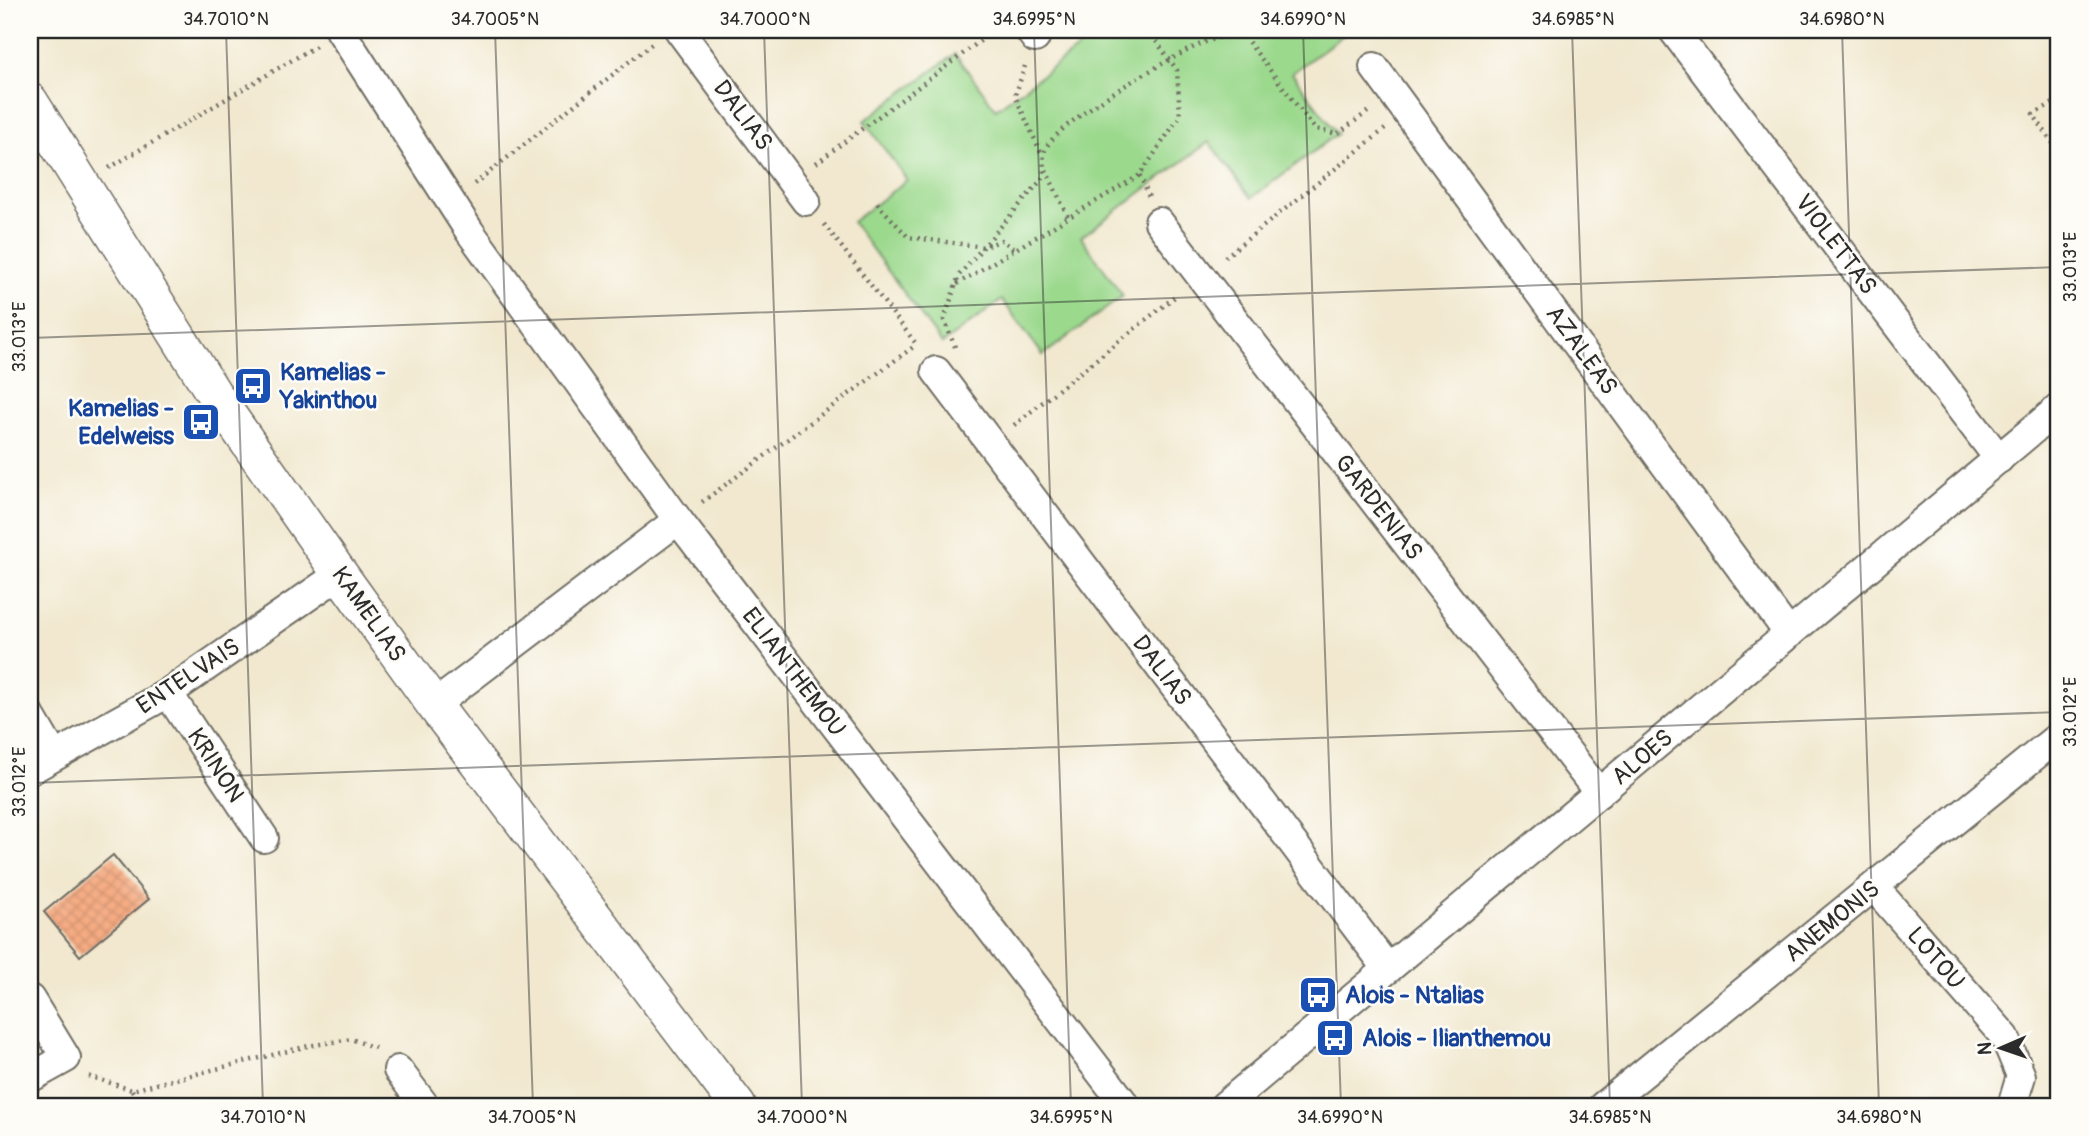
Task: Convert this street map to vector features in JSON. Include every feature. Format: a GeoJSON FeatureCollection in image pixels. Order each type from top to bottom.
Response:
{"type":"FeatureCollection","features":[{"type":"Feature","properties":{"kind":"street","name":"ELIANTHEMOU"},"geometry":{"type":"LineString","coordinates":[[340,30],[470,232],[678,520],[1126,1106]]}},
{"type":"Feature","properties":{"kind":"street","name":"VIOLETTAS"},"geometry":{"type":"LineString","coordinates":[[1673,30],[2000,459]]}},
{"type":"Feature","properties":{"kind":"street","name":"DALIAS"},"geometry":{"type":"LineString","coordinates":[[669,34],[799,191]]}},
{"type":"Feature","properties":{"kind":"street","name":"AZALEAS"},"geometry":{"type":"LineString","coordinates":[[1374,66],[1789,634]]}},
{"type":"Feature","properties":{"kind":"street","name":"KAMELIAS"},"geometry":{"type":"LineString","coordinates":[[30,101],[214,394],[340,574],[433,705],[738,1106]]}},
{"type":"Feature","properties":{"kind":"street","name":"GARDENIAS"},"geometry":{"type":"LineString","coordinates":[[1159,222],[1599,793]]}},
{"type":"Feature","properties":{"kind":"street","name":"DALIAS"},"geometry":{"type":"LineString","coordinates":[[933,367],[1388,969]]}},
{"type":"Feature","properties":{"kind":"street","name":"ALOES"},"geometry":{"type":"LineString","coordinates":[[1224,1106],[2059,408]]}},
{"type":"Feature","properties":{"kind":"street"},"geometry":{"type":"LineString","coordinates":[[433,705],[678,520]]}},
{"type":"Feature","properties":{"kind":"street","name":"ENTELVAIS"},"geometry":{"type":"LineString","coordinates":[[30,770],[168,693],[340,574]]}},
{"type":"Feature","properties":{"kind":"street","name":"KRINON"},"geometry":{"type":"LineString","coordinates":[[168,693],[264,838]]}},
{"type":"Feature","properties":{"kind":"street"},"geometry":{"type":"LineString","coordinates":[[30,715],[54,756]]}},
{"type":"Feature","properties":{"kind":"street","name":"ANEMONIS"},"geometry":{"type":"LineString","coordinates":[[1603,1106],[2059,736]]}},
{"type":"Feature","properties":{"kind":"street","name":"LOTOU"},"geometry":{"type":"LineString","coordinates":[[1874,887],[2005,1037],[2021,1076],[2012,1106]]}},
{"type":"Feature","properties":{"kind":"street"},"geometry":{"type":"LineString","coordinates":[[30,999],[66,1058],[30,1078]]}},
{"type":"Feature","properties":{"kind":"street"},"geometry":{"type":"LineString","coordinates":[[398,1070],[425,1106]]}},
{"type":"Feature","properties":{"kind":"path"},"geometry":{"type":"LineString","coordinates":[[117,179],[109,168],[340,30]]}},
{"type":"Feature","properties":{"kind":"path"},"geometry":{"type":"LineString","coordinates":[[995,30],[799,191],[933,367],[955,347],[944,320],[959,275],[1042,179],[1046,168]]}},
{"type":"Feature","properties":{"kind":"path"},"geometry":{"type":"LineString","coordinates":[[956,284],[1140,175],[1180,116],[1177,70],[1148,30]]}},
{"type":"Feature","properties":{"kind":"path"},"geometry":{"type":"LineString","coordinates":[[1042,156],[1047,145],[1076,118],[1201,44],[1240,30],[1315,129],[1337,134],[1394,93]]}},
{"type":"Feature","properties":{"kind":"path"},"geometry":{"type":"LineString","coordinates":[[451,202],[669,34]]}},
{"type":"Feature","properties":{"kind":"path"},"geometry":{"type":"LineString","coordinates":[[1032,34],[1015,96],[1068,217]]}},
{"type":"Feature","properties":{"kind":"path"},"geometry":{"type":"LineString","coordinates":[[2059,100],[2033,114],[2059,152]]}},
{"type":"Feature","properties":{"kind":"path"},"geometry":{"type":"LineString","coordinates":[[877,203],[908,237],[984,247],[1002,240],[1014,249]]}},
{"type":"Feature","properties":{"kind":"path"},"geometry":{"type":"LineString","coordinates":[[678,520],[916,345]]}},
{"type":"Feature","properties":{"kind":"path"},"geometry":{"type":"LineString","coordinates":[[66,1058],[95,1081],[132,1090],[307,1046],[351,1039],[378,1049],[398,1070]]}},
{"type":"Feature","properties":{"kind":"path"},"geometry":{"type":"LineString","coordinates":[[132,1090],[142,1106]]}},
{"type":"Feature","properties":{"kind":"green space"},"geometry":{"type":"Polygon","coordinates":[[[1103,30],[1350,30],[1292,73],[1337,134],[1251,198],[1209,142],[1081,237],[1123,296],[1043,355],[1002,300],[942,344],[852,222],[907,180],[864,121],[955,54],[996,109],[1103,30]]]}},
{"type":"Feature","properties":{"kind":"building"},"geometry":{"type":"Polygon","coordinates":[[[113,855],[149,899],[80,956],[44,912],[113,855]]]}},
{"type":"Feature","properties":{"kind":"place","name":"Kamelias - Yakinthou"},"geometry":{"type":"Point","coordinates":[253,386]}},
{"type":"Feature","properties":{"kind":"place","name":"Kamelias - Edelweiss"},"geometry":{"type":"Point","coordinates":[201,422]}},
{"type":"Feature","properties":{"kind":"place","name":"Alois - Ntalias"},"geometry":{"type":"Point","coordinates":[1318,995]}},
{"type":"Feature","properties":{"kind":"place","name":"Alois - Ilianthemou"},"geometry":{"type":"Point","coordinates":[1335,1038]}}]}
